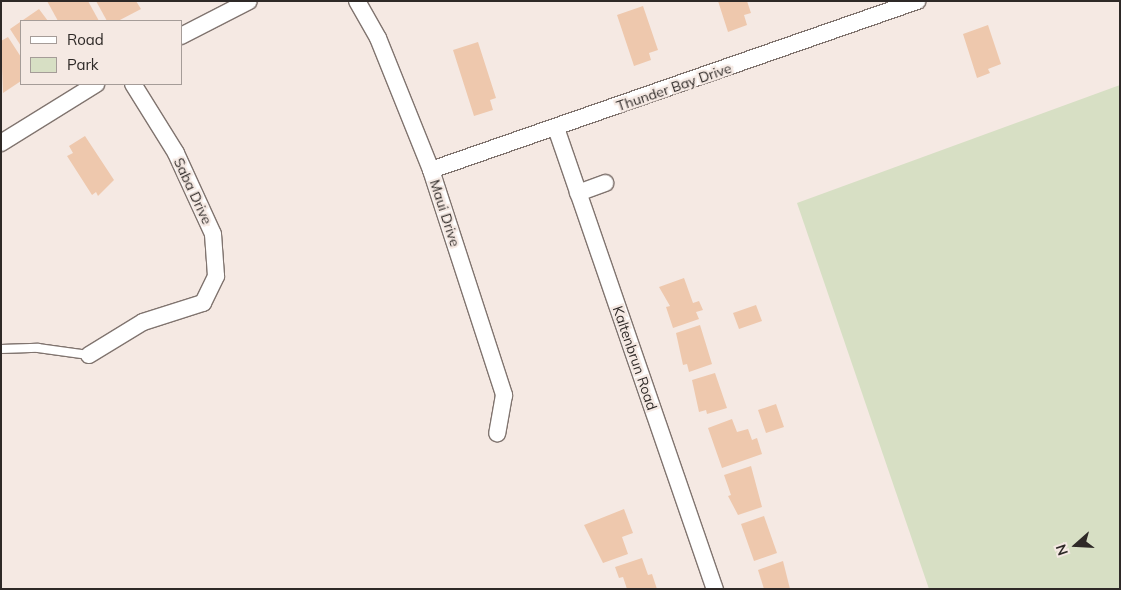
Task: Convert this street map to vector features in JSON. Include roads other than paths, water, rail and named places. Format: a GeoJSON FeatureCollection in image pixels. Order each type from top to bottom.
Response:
{"type":"FeatureCollection","features":[{"type":"Feature","properties":{"kind":"street"},"geometry":{"type":"LineString","coordinates":[[182,35],[248,1]]}},
{"type":"Feature","properties":{"kind":"street","name":"Maui Drive"},"geometry":{"type":"LineString","coordinates":[[357,1],[378,38],[431,170],[504,396],[497,433]]}},
{"type":"Feature","properties":{"kind":"street","name":"Thunder Bay Drive"},"geometry":{"type":"LineString","coordinates":[[431,170],[917,1]]}},
{"type":"Feature","properties":{"kind":"street"},"geometry":{"type":"LineString","coordinates":[[1,143],[94,85]]}},
{"type":"Feature","properties":{"kind":"street","name":"Saba Drive"},"geometry":{"type":"LineString","coordinates":[[89,355],[144,322],[203,303],[216,276],[213,234],[176,153],[134,85]]}},
{"type":"Feature","properties":{"kind":"street","name":"Kaltenbrun Road"},"geometry":{"type":"LineString","coordinates":[[556,128],[715,589]]}},
{"type":"Feature","properties":{"kind":"street"},"geometry":{"type":"LineString","coordinates":[[578,193],[605,183]]}},
{"type":"Feature","properties":{"kind":"lane","name":"Saba Drive"},"geometry":{"type":"LineString","coordinates":[[1,349],[38,348],[89,355]]}}]}
